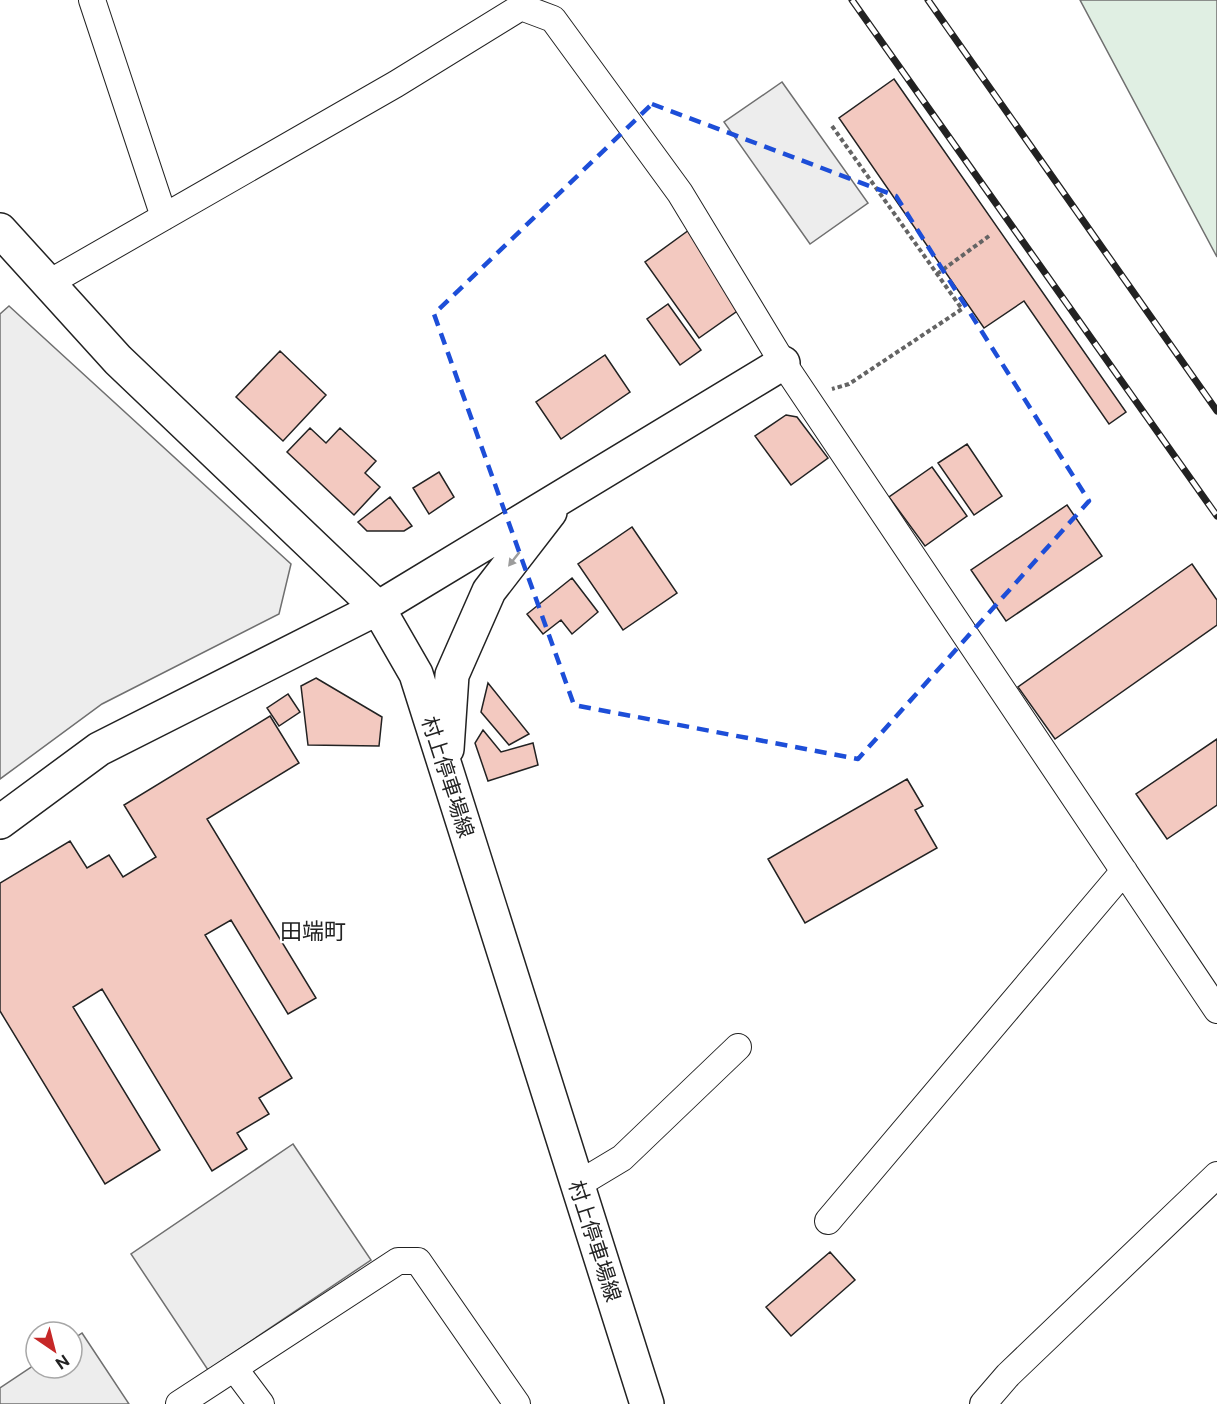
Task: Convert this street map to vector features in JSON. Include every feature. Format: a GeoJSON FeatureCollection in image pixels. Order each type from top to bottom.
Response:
{"type":"FeatureCollection","features":[{"type":"Feature","properties":{"kind":"main road","name":"村上停車場線"},"geometry":{"type":"LineString","coordinates":[[0,230],[118,360],[378,608],[416,674],[577,1185],[642,1403]]}},
{"type":"Feature","properties":{"kind":"main road"},"geometry":{"type":"LineString","coordinates":[[0,822],[99,750],[378,608],[783,363]]}},
{"type":"Feature","properties":{"kind":"main road"},"geometry":{"type":"LineString","coordinates":[[447,772],[452,675],[489,591],[562,496]]}},
{"type":"Feature","properties":{"kind":"street"},"geometry":{"type":"LineString","coordinates":[[92,0],[164,218]]}},
{"type":"Feature","properties":{"kind":"street"},"geometry":{"type":"LineString","coordinates":[[47,284],[396,84],[521,7],[547,9],[680,193],[806,398],[1217,1010]]}},
{"type":"Feature","properties":{"kind":"street"},"geometry":{"type":"LineString","coordinates":[[828,1221],[1124,871]]}},
{"type":"Feature","properties":{"kind":"street"},"geometry":{"type":"LineString","coordinates":[[577,1185],[622,1158],[738,1047]]}},
{"type":"Feature","properties":{"kind":"street"},"geometry":{"type":"LineString","coordinates":[[983,1404],[1008,1375],[1217,1175]]}},
{"type":"Feature","properties":{"kind":"street"},"geometry":{"type":"LineString","coordinates":[[179,1404],[398,1261],[418,1261],[517,1404]]}},
{"type":"Feature","properties":{"kind":"street"},"geometry":{"type":"LineString","coordinates":[[234,1368],[261,1404]]}},
{"type":"Feature","properties":{"kind":"path"},"geometry":{"type":"LineString","coordinates":[[806,398],[849,384],[963,309],[832,126]]}},
{"type":"Feature","properties":{"kind":"path"},"geometry":{"type":"LineString","coordinates":[[937,274],[989,236]]}},
{"type":"Feature","properties":{"kind":"highlighted area"},"geometry":{"type":"Polygon","coordinates":[[[652,104],[896,196],[1089,501],[858,759],[574,705],[434,314],[652,104]]]}},
{"type":"Feature","properties":{"kind":"green space"},"geometry":{"type":"Polygon","coordinates":[[[1080,0],[1217,0],[1217,257],[1080,0]]]}},
{"type":"Feature","properties":{"kind":"shaded area"},"geometry":{"type":"Polygon","coordinates":[[[782,82],[868,203],[810,244],[724,122],[782,82]]]}},
{"type":"Feature","properties":{"kind":"shaded area"},"geometry":{"type":"Polygon","coordinates":[[[9,306],[291,564],[279,614],[102,704],[0,779],[0,314],[9,306]]]}},
{"type":"Feature","properties":{"kind":"shaded area"},"geometry":{"type":"Polygon","coordinates":[[[293,1144],[371,1260],[208,1370],[131,1254],[293,1144]]]}},
{"type":"Feature","properties":{"kind":"shaded area"},"geometry":{"type":"Polygon","coordinates":[[[84,1336],[129,1404],[0,1404],[0,1388],[24,1372],[24,1380],[84,1380],[84,1336]]]}},
{"type":"Feature","properties":{"kind":"building"},"geometry":{"type":"Polygon","coordinates":[[[894,79],[1126,412],[1109,424],[1024,301],[984,328],[839,118],[894,79]]]}},
{"type":"Feature","properties":{"kind":"building"},"geometry":{"type":"Polygon","coordinates":[[[689,230],[743,307],[699,338],[645,262],[689,230]]]}},
{"type":"Feature","properties":{"kind":"building"},"geometry":{"type":"Polygon","coordinates":[[[668,304],[701,350],[680,365],[647,319],[668,304]]]}},
{"type":"Feature","properties":{"kind":"building"},"geometry":{"type":"Polygon","coordinates":[[[280,351],[326,395],[283,441],[236,397],[280,351]]]}},
{"type":"Feature","properties":{"kind":"building"},"geometry":{"type":"Polygon","coordinates":[[[605,355],[630,392],[561,439],[536,402],[605,355]]]}},
{"type":"Feature","properties":{"kind":"building"},"geometry":{"type":"Polygon","coordinates":[[[786,415],[797,417],[828,458],[791,485],[755,436],[786,415]]]}},
{"type":"Feature","properties":{"kind":"building"},"geometry":{"type":"Polygon","coordinates":[[[310,428],[326,443],[340,428],[376,461],[365,473],[380,487],[354,515],[287,452],[310,428]]]}},
{"type":"Feature","properties":{"kind":"building"},"geometry":{"type":"Polygon","coordinates":[[[967,444],[1002,496],[974,515],[938,463],[967,444]]]}},
{"type":"Feature","properties":{"kind":"building"},"geometry":{"type":"Polygon","coordinates":[[[932,467],[967,516],[925,546],[889,497],[932,467]]]}},
{"type":"Feature","properties":{"kind":"building"},"geometry":{"type":"Polygon","coordinates":[[[439,472],[454,497],[429,514],[413,488],[439,472]]]}},
{"type":"Feature","properties":{"kind":"building"},"geometry":{"type":"Polygon","coordinates":[[[390,497],[412,526],[404,531],[367,531],[358,522],[390,497]]]}},
{"type":"Feature","properties":{"kind":"building"},"geometry":{"type":"Polygon","coordinates":[[[1067,505],[1102,556],[1006,621],[971,570],[1067,505]]]}},
{"type":"Feature","properties":{"kind":"building"},"geometry":{"type":"Polygon","coordinates":[[[632,527],[677,593],[623,630],[578,564],[632,527]]]}},
{"type":"Feature","properties":{"kind":"building"},"geometry":{"type":"Polygon","coordinates":[[[1192,564],[1217,600],[1217,625],[1055,739],[1018,687],[1192,564]]]}},
{"type":"Feature","properties":{"kind":"building"},"geometry":{"type":"Polygon","coordinates":[[[572,578],[598,612],[572,634],[561,620],[543,634],[527,614],[572,578]]]}},
{"type":"Feature","properties":{"kind":"building"},"geometry":{"type":"Polygon","coordinates":[[[316,678],[382,717],[379,746],[308,745],[301,686],[316,678]]]}},
{"type":"Feature","properties":{"kind":"building"},"geometry":{"type":"Polygon","coordinates":[[[488,683],[529,734],[509,745],[481,712],[488,683]]]}},
{"type":"Feature","properties":{"kind":"building"},"geometry":{"type":"Polygon","coordinates":[[[288,694],[300,712],[279,726],[267,708],[288,694]]]}},
{"type":"Feature","properties":{"kind":"building"},"geometry":{"type":"Polygon","coordinates":[[[270,716],[299,763],[207,819],[316,998],[288,1014],[231,920],[205,935],[292,1078],[259,1098],[269,1114],[237,1133],[247,1149],[212,1171],[102,989],[73,1007],[160,1150],[105,1184],[0,1011],[0,883],[70,841],[87,868],[109,855],[123,877],[156,857],[124,805],[270,716]]]}},
{"type":"Feature","properties":{"kind":"building"},"geometry":{"type":"Polygon","coordinates":[[[483,730],[501,752],[533,743],[538,765],[488,781],[475,743],[483,730]]]}},
{"type":"Feature","properties":{"kind":"building"},"geometry":{"type":"Polygon","coordinates":[[[1217,739],[1217,805],[1167,839],[1136,794],[1217,739]]]}},
{"type":"Feature","properties":{"kind":"building"},"geometry":{"type":"Polygon","coordinates":[[[907,779],[923,806],[915,810],[937,848],[805,923],[768,859],[907,779]]]}},
{"type":"Feature","properties":{"kind":"building"},"geometry":{"type":"Polygon","coordinates":[[[830,1252],[855,1280],[791,1336],[766,1307],[830,1252]]]}},
{"type":"Feature","properties":{"kind":"railway"},"geometry":{"type":"LineString","coordinates":[[852,0],[1217,516]]}},
{"type":"Feature","properties":{"kind":"railway"},"geometry":{"type":"LineString","coordinates":[[928,0],[1217,411]]}},
{"type":"Feature","properties":{"kind":"district","name":"田端町"},"geometry":{"type":"Point","coordinates":[313,931]}}]}
